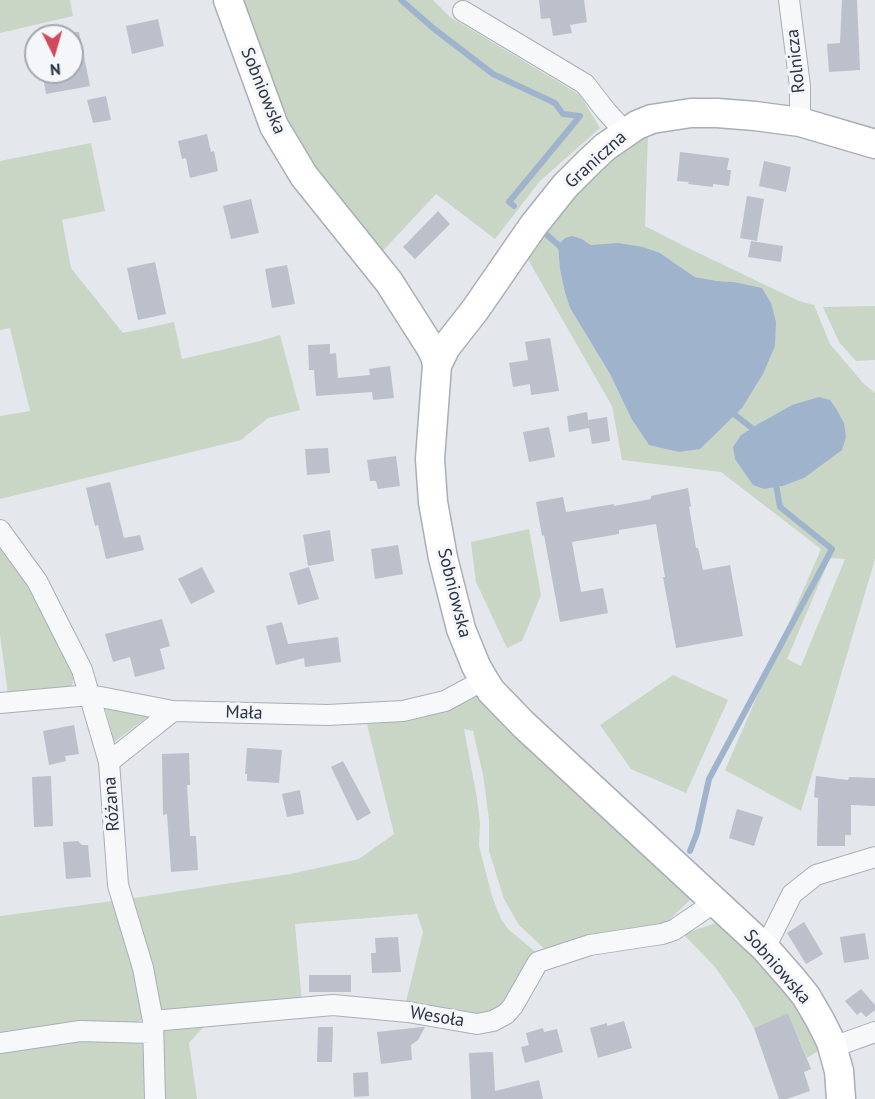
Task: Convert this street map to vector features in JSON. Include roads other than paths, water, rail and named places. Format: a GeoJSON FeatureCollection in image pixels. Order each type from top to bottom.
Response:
{"type":"FeatureCollection","features":[{"type":"Feature","properties":{"kind":"street","name":"Sobniowska"},"geometry":{"type":"LineString","coordinates":[[228,0],[274,126],[304,176],[389,282],[431,348],[437,365],[430,459],[433,502],[443,558],[461,629],[484,680],[491,691],[524,725],[765,948],[806,996],[820,1020],[832,1047],[839,1071],[842,1099]]}},
{"type":"Feature","properties":{"kind":"street","name":"Rolnicza"},"geometry":{"type":"LineString","coordinates":[[789,0],[800,86],[800,122]]}},
{"type":"Feature","properties":{"kind":"street"},"geometry":{"type":"LineString","coordinates":[[463,11],[585,84],[625,132]]}},
{"type":"Feature","properties":{"kind":"street","name":"Graniczna"},"geometry":{"type":"LineString","coordinates":[[437,365],[446,347],[475,310],[533,226],[565,186],[590,161],[637,124],[652,119],[691,113],[755,116],[800,122],[875,144]]}},
{"type":"Feature","properties":{"kind":"street","name":"Różana"},"geometry":{"type":"LineString","coordinates":[[0,530],[37,581],[82,670],[109,762],[118,885],[143,969],[153,1027],[155,1099]]}},
{"type":"Feature","properties":{"kind":"street","name":"Mała"},"geometry":{"type":"LineString","coordinates":[[0,703],[90,696],[173,711],[328,715],[403,711],[445,701],[484,680]]}},
{"type":"Feature","properties":{"kind":"street"},"geometry":{"type":"LineString","coordinates":[[109,762],[173,711]]}},
{"type":"Feature","properties":{"kind":"street"},"geometry":{"type":"LineString","coordinates":[[765,948],[792,894],[816,875],[875,857]]}},
{"type":"Feature","properties":{"kind":"street","name":"Wesoła"},"geometry":{"type":"LineString","coordinates":[[0,1043],[81,1031],[153,1027],[333,1005],[408,1012],[477,1024],[493,1021],[506,1014],[513,1006],[538,962],[590,945],[674,930],[715,902]]}},
{"type":"Feature","properties":{"kind":"street"},"geometry":{"type":"LineString","coordinates":[[832,1047],[875,1032]]}},
{"type":"Feature","properties":{"kind":"water"},"geometry":{"type":"Polygon","coordinates":[[[572,236],[591,245],[618,243],[643,247],[660,253],[695,277],[762,288],[771,303],[776,322],[775,346],[763,374],[742,408],[700,449],[679,452],[649,445],[631,418],[610,374],[570,308],[565,293],[558,245],[565,238],[572,236]]]}},
{"type":"Feature","properties":{"kind":"water"},"geometry":{"type":"Polygon","coordinates":[[[819,397],[830,400],[844,423],[846,437],[842,450],[804,478],[783,486],[764,489],[753,485],[735,459],[733,447],[741,435],[792,405],[819,397]]]}},
{"type":"Feature","properties":{"kind":"waterway"},"geometry":{"type":"LineString","coordinates":[[401,0],[493,74],[555,103],[563,114],[580,116],[509,202],[514,206]]}},
{"type":"Feature","properties":{"kind":"waterway"},"geometry":{"type":"LineString","coordinates":[[546,234],[564,250]]}},
{"type":"Feature","properties":{"kind":"waterway"},"geometry":{"type":"LineString","coordinates":[[730,411],[757,432]]}},
{"type":"Feature","properties":{"kind":"waterway"},"geometry":{"type":"LineString","coordinates":[[690,851],[697,833],[709,779],[832,549],[780,507],[775,479]]}}]}
